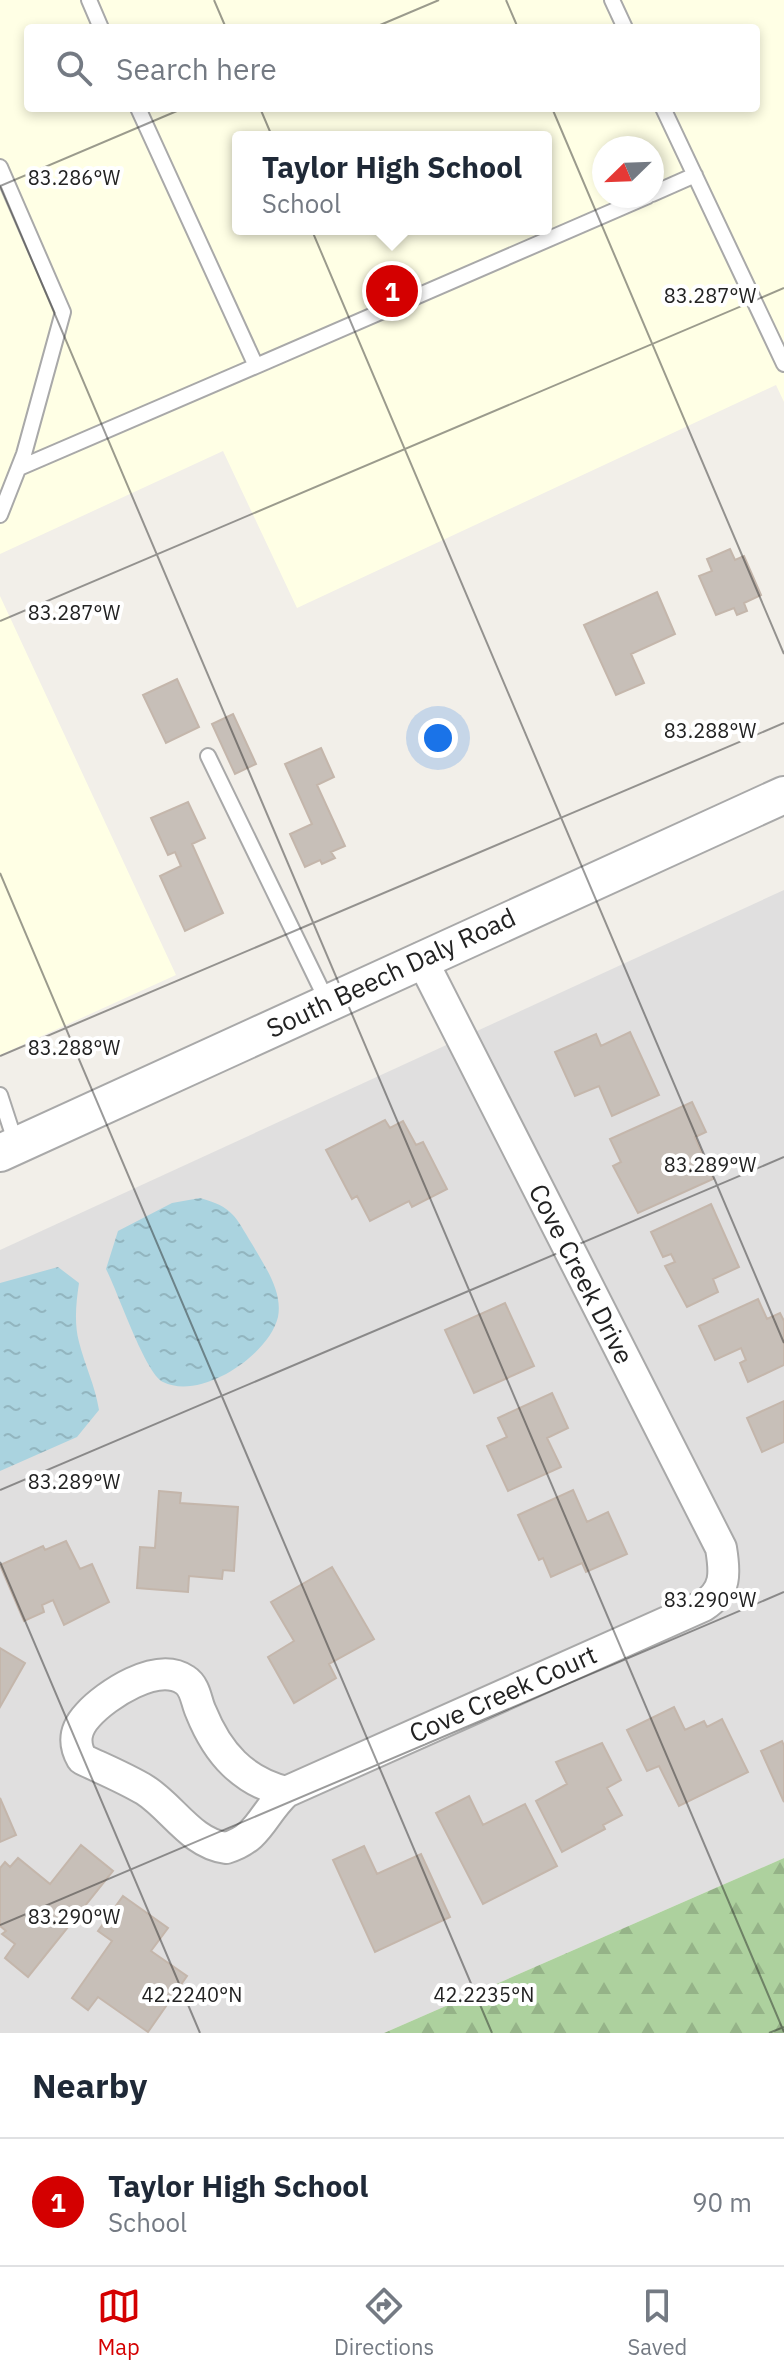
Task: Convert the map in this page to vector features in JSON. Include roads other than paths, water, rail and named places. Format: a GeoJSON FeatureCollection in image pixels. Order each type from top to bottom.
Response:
{"type":"FeatureCollection","features":[{"type":"Feature","properties":{"kind":"street","name":"South Beech Daly Road"},"geometry":{"type":"LineString","coordinates":[[8,1150],[421,958],[784,795]]}},
{"type":"Feature","properties":{"kind":"street","name":"Cove Creek Drive"},"geometry":{"type":"LineString","coordinates":[[421,958],[721,1548],[725,1574],[718,1593]]}},
{"type":"Feature","properties":{"kind":"street","name":"Cove Creek Court"},"geometry":{"type":"LineString","coordinates":[[286,1792],[258,1785],[236,1767],[218,1744],[193,1689],[186,1680],[174,1676],[133,1682],[108,1696],[79,1726],[76,1737],[82,1759],[145,1790],[169,1808],[200,1840],[226,1848],[251,1838],[270,1806],[286,1792],[703,1606],[718,1593]]}},
{"type":"Feature","properties":{"kind":"lane"},"geometry":{"type":"LineString","coordinates":[[89,0],[99,24]]}},
{"type":"Feature","properties":{"kind":"lane"},"geometry":{"type":"LineString","coordinates":[[612,0],[623,24]]}},
{"type":"Feature","properties":{"kind":"lane"},"geometry":{"type":"LineString","coordinates":[[140,112],[256,366]]}},
{"type":"Feature","properties":{"kind":"lane"},"geometry":{"type":"LineString","coordinates":[[665,112],[784,364]]}},
{"type":"Feature","properties":{"kind":"lane"},"geometry":{"type":"LineString","coordinates":[[0,167],[63,312],[19,468],[0,515]]}},
{"type":"Feature","properties":{"kind":"lane"},"geometry":{"type":"LineString","coordinates":[[664,189],[695,175]]}},
{"type":"Feature","properties":{"kind":"lane"},"geometry":{"type":"LineString","coordinates":[[19,468],[620,208]]}},
{"type":"Feature","properties":{"kind":"lane"},"geometry":{"type":"LineString","coordinates":[[208,756],[328,1002]]}},
{"type":"Feature","properties":{"kind":"lane"},"geometry":{"type":"LineString","coordinates":[[0,1095],[8,1150]]}},
{"type":"Feature","properties":{"kind":"water"},"geometry":{"type":"Polygon","coordinates":[[[200,1198],[226,1209],[241,1226],[271,1279],[278,1298],[278,1317],[262,1346],[231,1371],[214,1380],[178,1386],[163,1382],[148,1364],[106,1269],[118,1231],[172,1203],[200,1198]]]}},
{"type":"Feature","properties":{"kind":"water"},"geometry":{"type":"Polygon","coordinates":[[[58,1267],[79,1283],[77,1335],[99,1410],[77,1437],[0,1471],[0,1283],[58,1267]]]}},
{"type":"Feature","properties":{"kind":"place","name":"Taylor High School"},"geometry":{"type":"Point","coordinates":[392,291]}}]}
